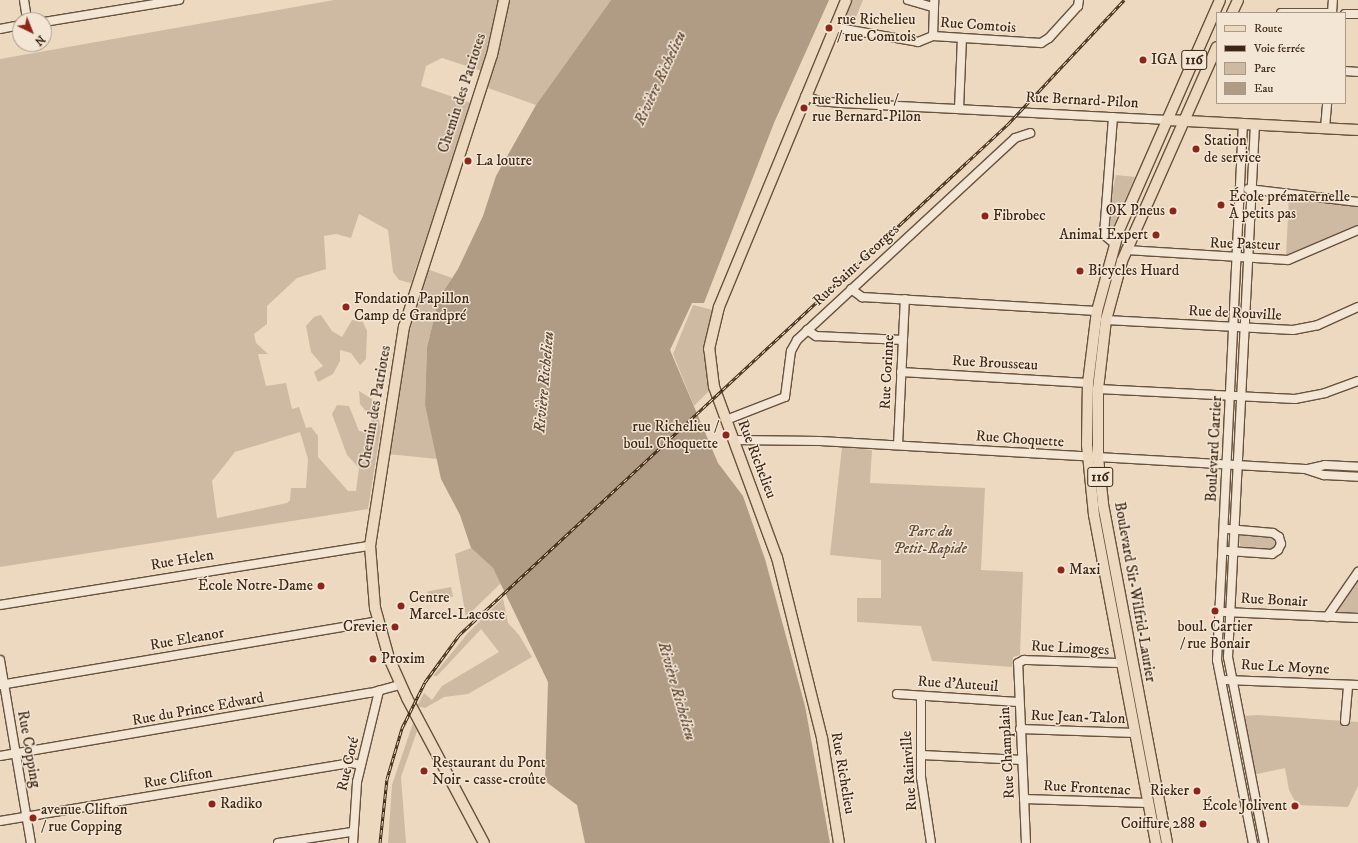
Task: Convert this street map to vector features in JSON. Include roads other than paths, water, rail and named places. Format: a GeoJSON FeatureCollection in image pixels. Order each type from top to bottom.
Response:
{"type":"FeatureCollection","features":[{"type":"Feature","properties":{"kind":"main road","name":"Chemin des Patriotes"},"geometry":{"type":"LineString","coordinates":[[484,843],[400,685],[378,621],[370,546],[389,410],[406,322],[492,55],[504,0]]}},
{"type":"Feature","properties":{"kind":"main road","name":"Rue Richelieu"},"geometry":{"type":"LineString","coordinates":[[839,843],[822,738],[777,558],[710,373],[713,325],[804,96],[846,0]]}},
{"type":"Feature","properties":{"kind":"main road","name":"116"},"geometry":{"type":"LineString","coordinates":[[1168,120],[1220,0]]}},
{"type":"Feature","properties":{"kind":"main road"},"geometry":{"type":"LineString","coordinates":[[1232,12],[1238,0]]}},
{"type":"Feature","properties":{"kind":"main road","name":"116"},"geometry":{"type":"LineString","coordinates":[[1184,120],[1216,49]]}},
{"type":"Feature","properties":{"kind":"main road","name":"Rue Bernard-Pilon"},"geometry":{"type":"LineString","coordinates":[[1168,120],[1358,130]]}},
{"type":"Feature","properties":{"kind":"main road","name":"Boulevard Sir-Wilfrid-Laurier"},"geometry":{"type":"LineString","coordinates":[[1156,843],[1094,514],[1093,457],[1088,383],[1097,310],[1115,244],[1168,120]]}},
{"type":"Feature","properties":{"kind":"main road","name":"Boulevard Sir-Wilfrid-Laurier"},"geometry":{"type":"LineString","coordinates":[[1167,843],[1093,457],[1098,389],[1106,320],[1126,250],[1184,120]]}},
{"type":"Feature","properties":{"kind":"street"},"geometry":{"type":"LineString","coordinates":[[24,0],[26,12]]}},
{"type":"Feature","properties":{"kind":"street"},"geometry":{"type":"LineString","coordinates":[[52,21],[179,0]]}},
{"type":"Feature","properties":{"kind":"street"},"geometry":{"type":"LineString","coordinates":[[908,0],[933,3],[933,36]]}},
{"type":"Feature","properties":{"kind":"street","name":"Rue Comtois"},"geometry":{"type":"LineString","coordinates":[[833,27],[914,41],[933,36],[1043,43],[1078,6],[1079,0]]}},
{"type":"Feature","properties":{"kind":"street"},"geometry":{"type":"LineString","coordinates":[[1331,12],[1332,0]]}},
{"type":"Feature","properties":{"kind":"street"},"geometry":{"type":"LineString","coordinates":[[1284,12],[1310,12]]}},
{"type":"Feature","properties":{"kind":"street"},"geometry":{"type":"LineString","coordinates":[[1346,14],[1358,14]]}},
{"type":"Feature","properties":{"kind":"street"},"geometry":{"type":"LineString","coordinates":[[0,29],[12,27]]}},
{"type":"Feature","properties":{"kind":"street"},"geometry":{"type":"LineString","coordinates":[[959,109],[962,38]]}},
{"type":"Feature","properties":{"kind":"street"},"geometry":{"type":"LineString","coordinates":[[1346,71],[1358,72]]}},
{"type":"Feature","properties":{"kind":"street","name":"Rue Bernard-Pilon"},"geometry":{"type":"LineString","coordinates":[[804,96],[820,101],[1168,120]]}},
{"type":"Feature","properties":{"kind":"street"},"geometry":{"type":"LineString","coordinates":[[1325,128],[1326,104]]}},
{"type":"Feature","properties":{"kind":"street"},"geometry":{"type":"LineString","coordinates":[[1113,117],[1104,235],[1115,244]]}},
{"type":"Feature","properties":{"kind":"street","name":"Boulevard Cartier"},"geometry":{"type":"LineString","coordinates":[[1243,123],[1238,258],[1217,660],[1238,774],[1253,843]]}},
{"type":"Feature","properties":{"kind":"street","name":"Boulevard Cartier"},"geometry":{"type":"LineString","coordinates":[[1255,124],[1246,328],[1232,551],[1230,679],[1248,772],[1264,843]]}},
{"type":"Feature","properties":{"kind":"street","name":"Rue Saint-Georges"},"geometry":{"type":"LineString","coordinates":[[726,420],[786,398],[792,348],[807,330],[1015,138],[1030,133]]}},
{"type":"Feature","properties":{"kind":"street"},"geometry":{"type":"LineString","coordinates":[[1241,188],[1358,202]]}},
{"type":"Feature","properties":{"kind":"street","name":"Rue Pasteur"},"geometry":{"type":"LineString","coordinates":[[1126,250],[1238,258],[1297,258],[1358,230]]}},
{"type":"Feature","properties":{"kind":"street"},"geometry":{"type":"LineString","coordinates":[[851,288],[862,296],[1097,310]]}},
{"type":"Feature","properties":{"kind":"street","name":"Rue Corinne"},"geometry":{"type":"LineString","coordinates":[[898,445],[905,299]]}},
{"type":"Feature","properties":{"kind":"street","name":"Rue de Rouville"},"geometry":{"type":"LineString","coordinates":[[1106,320],[1246,328],[1303,329],[1358,307]]}},
{"type":"Feature","properties":{"kind":"street"},"geometry":{"type":"LineString","coordinates":[[807,330],[816,336],[903,340]]}},
{"type":"Feature","properties":{"kind":"street","name":"Rue Brousseau"},"geometry":{"type":"LineString","coordinates":[[901,372],[1088,383]]}},
{"type":"Feature","properties":{"kind":"street"},"geometry":{"type":"LineString","coordinates":[[1098,389],[1301,399],[1358,382]]}},
{"type":"Feature","properties":{"kind":"street","name":"Rue Choquette"},"geometry":{"type":"LineString","coordinates":[[734,440],[758,438],[898,445],[1305,469],[1325,465],[1358,467]]}},
{"type":"Feature","properties":{"kind":"street","name":"Rue Choquette"},"geometry":{"type":"LineString","coordinates":[[1305,469],[1324,475],[1358,477]]}},
{"type":"Feature","properties":{"kind":"street"},"geometry":{"type":"LineString","coordinates":[[1222,550],[1272,554],[1278,550],[1282,544],[1279,537],[1273,533],[1224,529]]}},
{"type":"Feature","properties":{"kind":"street","name":"Rue Helen"},"geometry":{"type":"LineString","coordinates":[[0,605],[370,546]]}},
{"type":"Feature","properties":{"kind":"street","name":"Rue Bonair"},"geometry":{"type":"LineString","coordinates":[[1327,617],[1358,572]]}},
{"type":"Feature","properties":{"kind":"street","name":"Rue Bonair"},"geometry":{"type":"LineString","coordinates":[[1220,611],[1358,618]]}},
{"type":"Feature","properties":{"kind":"street","name":"Rue Eleanor"},"geometry":{"type":"LineString","coordinates":[[2,685],[378,621]]}},
{"type":"Feature","properties":{"kind":"street","name":"Rue Copping"},"geometry":{"type":"LineString","coordinates":[[0,660],[2,685],[16,753],[31,843]]}},
{"type":"Feature","properties":{"kind":"street","name":"Rue Limoges"},"geometry":{"type":"LineString","coordinates":[[1018,662],[1024,660],[1122,664]]}},
{"type":"Feature","properties":{"kind":"street","name":"Rue Champlain"},"geometry":{"type":"LineString","coordinates":[[1018,662],[1018,702],[1026,843]]}},
{"type":"Feature","properties":{"kind":"street","name":"Rue Le Moyne"},"geometry":{"type":"LineString","coordinates":[[1220,680],[1230,679],[1358,685]]}},
{"type":"Feature","properties":{"kind":"street","name":"Rue Le Moyne"},"geometry":{"type":"LineString","coordinates":[[1346,721],[1348,684]]}},
{"type":"Feature","properties":{"kind":"street","name":"Rue du Prince Edward"},"geometry":{"type":"LineString","coordinates":[[0,756],[379,691],[400,685]]}},
{"type":"Feature","properties":{"kind":"street","name":"Rue Coté"},"geometry":{"type":"LineString","coordinates":[[353,843],[352,832],[361,765],[379,691]]}},
{"type":"Feature","properties":{"kind":"street","name":"Rue d'Auteuil"},"geometry":{"type":"LineString","coordinates":[[897,694],[1018,702]]}},
{"type":"Feature","properties":{"kind":"street","name":"Rue Rainville"},"geometry":{"type":"LineString","coordinates":[[921,696],[919,746],[922,755],[921,777],[931,843]]}},
{"type":"Feature","properties":{"kind":"street","name":"Rue Jean-Talon"},"geometry":{"type":"LineString","coordinates":[[1020,729],[1135,733]]}},
{"type":"Feature","properties":{"kind":"street"},"geometry":{"type":"LineString","coordinates":[[922,755],[1022,760]]}},
{"type":"Feature","properties":{"kind":"street","name":"Rue Clifton"},"geometry":{"type":"LineString","coordinates":[[0,821],[351,763],[361,765]]}},
{"type":"Feature","properties":{"kind":"street"},"geometry":{"type":"LineString","coordinates":[[1238,774],[1248,772]]}},
{"type":"Feature","properties":{"kind":"street","name":"Rue Frontenac"},"geometry":{"type":"LineString","coordinates":[[1024,799],[1148,803]]}},
{"type":"Feature","properties":{"kind":"street"},"geometry":{"type":"LineString","coordinates":[[278,843],[352,832]]}},
{"type":"Feature","properties":{"kind":"water","name":"Rivière Richelieu"},"geometry":{"type":"Polygon","coordinates":[[[611,0],[829,0],[774,123],[704,303],[692,303],[670,350],[718,463],[743,496],[765,559],[805,706],[830,843],[585,843],[577,805],[545,781],[548,682],[493,568],[471,548],[460,515],[441,479],[425,405],[427,347],[439,298],[458,269],[483,216],[496,176],[536,105],[611,0]]]}},
{"type":"Feature","properties":{"kind":"railway"},"geometry":{"type":"LineString","coordinates":[[380,843],[387,779],[402,728],[425,682],[459,635],[1008,124],[1124,0]]}},
{"type":"Feature","properties":{"kind":"place","name":"rue Richelieu / rue Comtois"},"geometry":{"type":"Point","coordinates":[829,28]}},
{"type":"Feature","properties":{"kind":"place","name":"IGA"},"geometry":{"type":"Point","coordinates":[1143,60]}},
{"type":"Feature","properties":{"kind":"place","name":"rue Richelieu / rue Bernard-Pilon"},"geometry":{"type":"Point","coordinates":[804,108]}},
{"type":"Feature","properties":{"kind":"place","name":"Station de service"},"geometry":{"type":"Point","coordinates":[1196,149]}},
{"type":"Feature","properties":{"kind":"place","name":"La loutre"},"geometry":{"type":"Point","coordinates":[468,161]}},
{"type":"Feature","properties":{"kind":"place","name":"École prématernelle À petits pas"},"geometry":{"type":"Point","coordinates":[1221,205]}},
{"type":"Feature","properties":{"kind":"place","name":"OK Pneus"},"geometry":{"type":"Point","coordinates":[1173,211]}},
{"type":"Feature","properties":{"kind":"place","name":"Fibrobec"},"geometry":{"type":"Point","coordinates":[985,216]}},
{"type":"Feature","properties":{"kind":"place","name":"Animal Expert"},"geometry":{"type":"Point","coordinates":[1156,235]}},
{"type":"Feature","properties":{"kind":"place","name":"Bicycles Huard"},"geometry":{"type":"Point","coordinates":[1080,271]}},
{"type":"Feature","properties":{"kind":"place","name":"Fondation Papillon Camp de Grandpré"},"geometry":{"type":"Point","coordinates":[346,307]}},
{"type":"Feature","properties":{"kind":"place","name":"rue Richelieu / boul. Choquette"},"geometry":{"type":"Point","coordinates":[726,435]}},
{"type":"Feature","properties":{"kind":"place","name":"Maxi"},"geometry":{"type":"Point","coordinates":[1061,570]}},
{"type":"Feature","properties":{"kind":"place","name":"École Notre-Dame"},"geometry":{"type":"Point","coordinates":[321,586]}},
{"type":"Feature","properties":{"kind":"place","name":"Centre Marcel-Lacoste"},"geometry":{"type":"Point","coordinates":[401,606]}},
{"type":"Feature","properties":{"kind":"place","name":"boul. Cartier / rue Bonair"},"geometry":{"type":"Point","coordinates":[1215,611]}},
{"type":"Feature","properties":{"kind":"place","name":"Crevier"},"geometry":{"type":"Point","coordinates":[395,627]}},
{"type":"Feature","properties":{"kind":"place","name":"Proxim"},"geometry":{"type":"Point","coordinates":[373,659]}},
{"type":"Feature","properties":{"kind":"place","name":"Restaurant du Pont Noir - casse-croûte"},"geometry":{"type":"Point","coordinates":[424,771]}},
{"type":"Feature","properties":{"kind":"place","name":"Rieker"},"geometry":{"type":"Point","coordinates":[1197,791]}},
{"type":"Feature","properties":{"kind":"place","name":"Radiko"},"geometry":{"type":"Point","coordinates":[212,804]}},
{"type":"Feature","properties":{"kind":"place","name":"École Jolivent"},"geometry":{"type":"Point","coordinates":[1295,806]}},
{"type":"Feature","properties":{"kind":"place","name":"avenue Clifton / rue Copping"},"geometry":{"type":"Point","coordinates":[33,818]}},
{"type":"Feature","properties":{"kind":"place","name":"Coiffure 288"},"geometry":{"type":"Point","coordinates":[1203,824]}},
{"type":"Feature","properties":{"kind":"park label","name":"Parc du Petit-Rapide"},"geometry":{"type":"Point","coordinates":[930,540]}}]}
